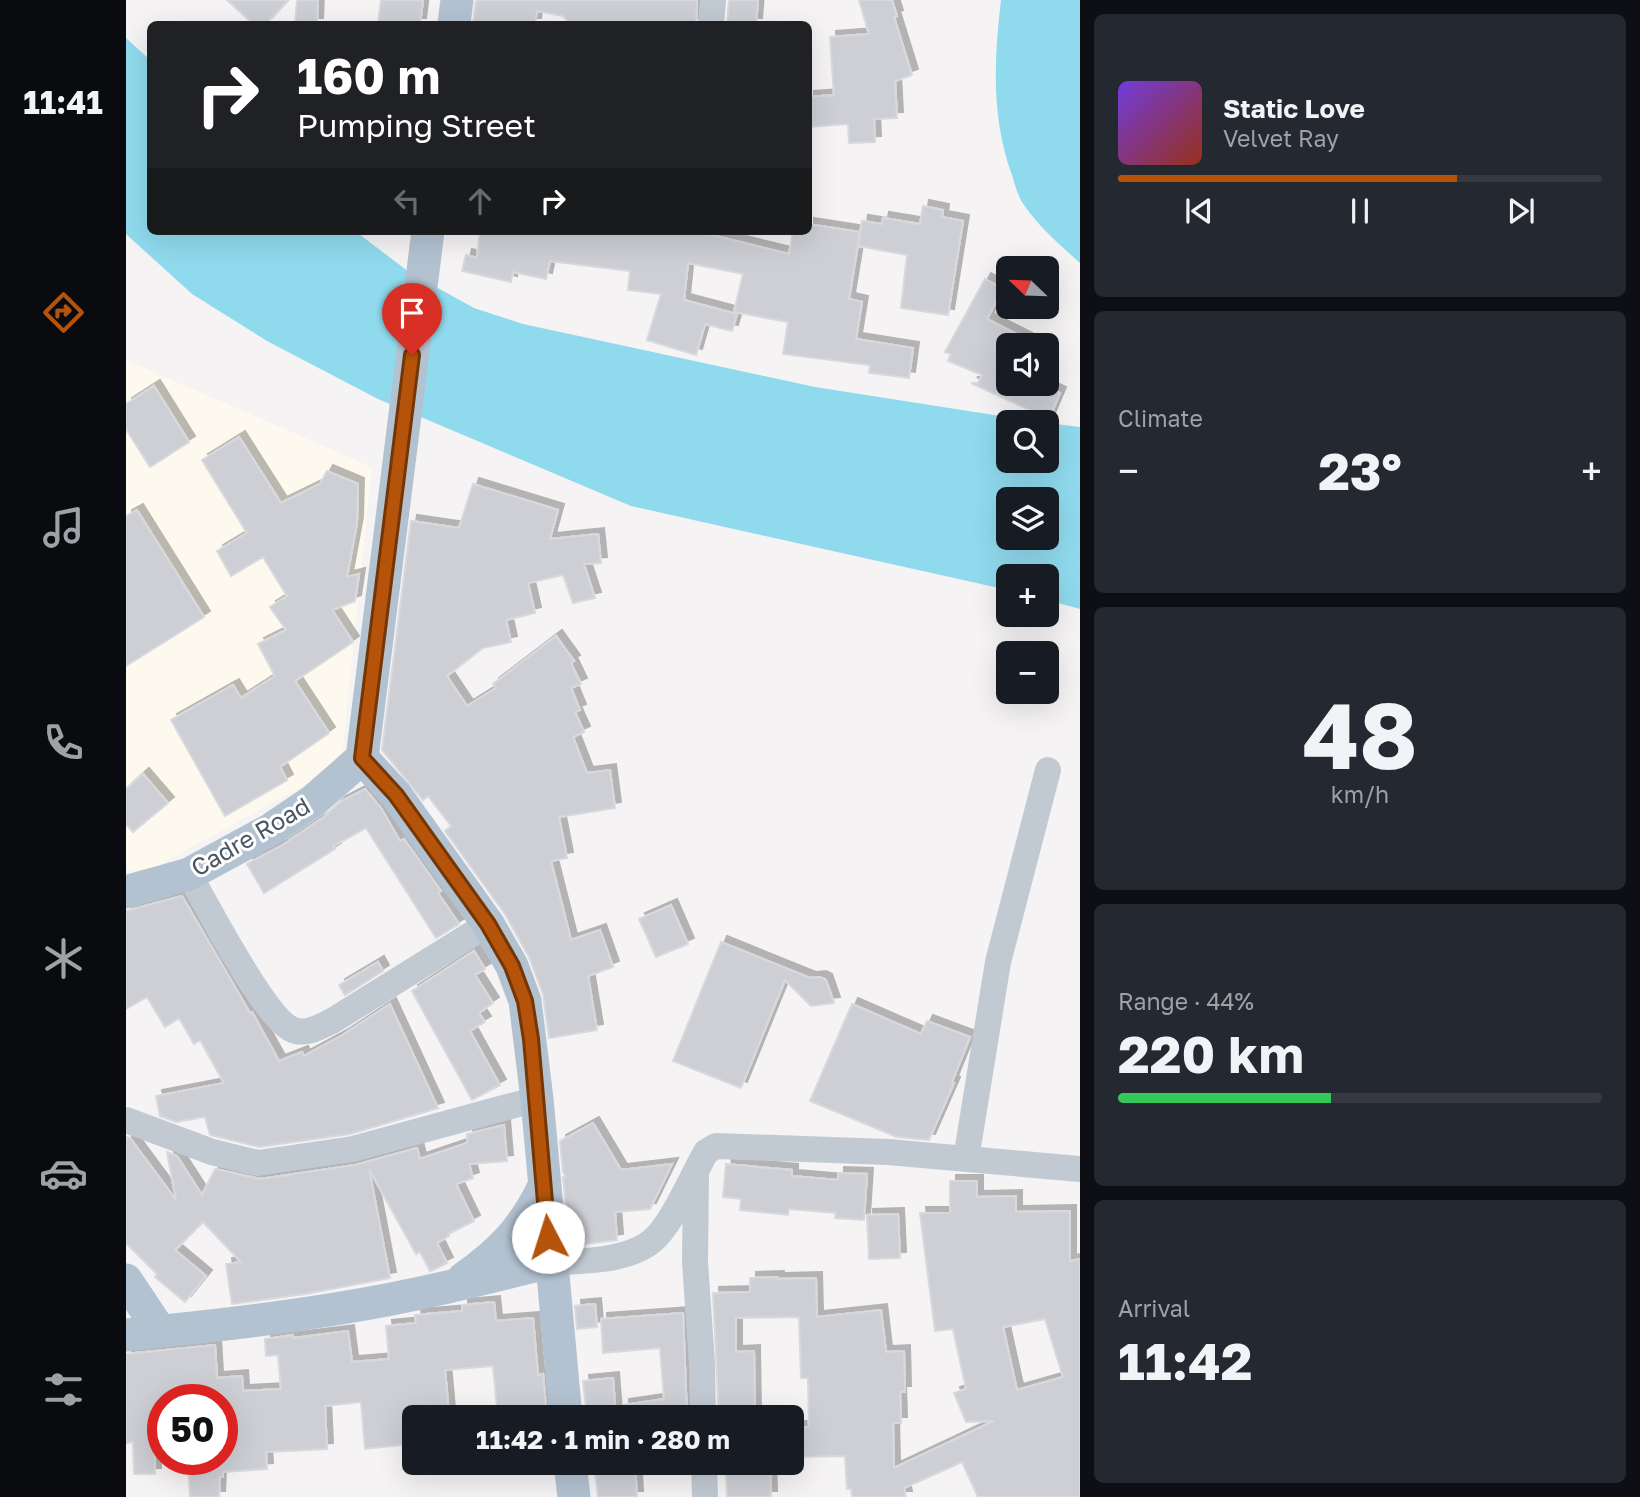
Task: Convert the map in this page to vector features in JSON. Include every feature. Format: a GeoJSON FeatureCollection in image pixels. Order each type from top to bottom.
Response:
{"type":"FeatureCollection","features":[{"type":"Feature","properties":{"kind":"main road"},"geometry":{"type":"LineString","coordinates":[[454,21],[457,0]]}},
{"type":"Feature","properties":{"kind":"main road"},"geometry":{"type":"LineString","coordinates":[[427,235],[362,758],[396,795],[488,924],[512,966],[525,1001],[537,1099],[565,1405]]}},
{"type":"Feature","properties":{"kind":"main road","name":"Cadre Road"},"geometry":{"type":"LineString","coordinates":[[126,892],[189,874],[281,823],[313,802],[362,758]]}},
{"type":"Feature","properties":{"kind":"main road"},"geometry":{"type":"LineString","coordinates":[[453,1286],[490,1260],[507,1244],[534,1206],[544,1186]]}},
{"type":"Feature","properties":{"kind":"main road"},"geometry":{"type":"LineString","coordinates":[[126,1335],[301,1315],[398,1298],[550,1262]]}},
{"type":"Feature","properties":{"kind":"main road"},"geometry":{"type":"LineString","coordinates":[[126,1280],[160,1331]]}},
{"type":"Feature","properties":{"kind":"main road"},"geometry":{"type":"LineString","coordinates":[[571,1475],[574,1497]]}},
{"type":"Feature","properties":{"kind":"street"},"geometry":{"type":"LineString","coordinates":[[711,21],[713,0]]}},
{"type":"Feature","properties":{"kind":"street"},"geometry":{"type":"LineString","coordinates":[[966,1159],[998,962],[1048,770]]}},
{"type":"Feature","properties":{"kind":"street"},"geometry":{"type":"LineString","coordinates":[[189,874],[228,944],[270,1008],[282,1023],[298,1031],[313,1030],[332,1021],[488,924]]}},
{"type":"Feature","properties":{"kind":"street"},"geometry":{"type":"LineString","coordinates":[[126,1119],[212,1152],[258,1163],[353,1149],[537,1099]]}},
{"type":"Feature","properties":{"kind":"street"},"geometry":{"type":"LineString","coordinates":[[550,1262],[585,1261],[625,1253],[649,1244],[659,1235],[706,1152],[711,1148],[723,1146],[888,1152],[1080,1168]]}},
{"type":"Feature","properties":{"kind":"street"},"geometry":{"type":"LineString","coordinates":[[696,1170],[695,1262],[703,1405]]}},
{"type":"Feature","properties":{"kind":"street"},"geometry":{"type":"LineString","coordinates":[[704,1475],[705,1496]]}},
{"type":"Feature","properties":{"kind":"shaded area"},"geometry":{"type":"Polygon","coordinates":[[[126,360],[372,467],[341,765],[154,868],[126,870],[126,360]]]}},
{"type":"Feature","properties":{"kind":"water"},"geometry":{"type":"Polygon","coordinates":[[[1001,0],[1080,0],[1080,263],[1057,243],[1024,205],[1005,154],[996,88],[1001,0]]]}},
{"type":"Feature","properties":{"kind":"water"},"geometry":{"type":"Polygon","coordinates":[[[126,38],[147,57],[147,235],[360,235],[409,272],[474,308],[523,324],[815,387],[996,415],[996,473],[1059,473],[1059,424],[1080,427],[1080,609],[1059,603],[1059,564],[996,564],[996,587],[631,506],[378,399],[267,341],[192,294],[126,234],[126,38]]]}},
{"type":"Feature","properties":{"kind":"building"},"geometry":{"type":"Polygon","coordinates":[[[227,0],[288,0],[269,21],[250,21],[227,0]]]}},
{"type":"Feature","properties":{"kind":"building"},"geometry":{"type":"Polygon","coordinates":[[[297,0],[318,0],[317,21],[295,21],[297,0]]]}},
{"type":"Feature","properties":{"kind":"building"},"geometry":{"type":"Polygon","coordinates":[[[381,0],[423,0],[420,21],[378,21],[381,0]]]}},
{"type":"Feature","properties":{"kind":"building"},"geometry":{"type":"Polygon","coordinates":[[[476,0],[697,0],[696,21],[567,21],[563,16],[537,11],[535,21],[473,21],[476,0]]]}},
{"type":"Feature","properties":{"kind":"building"},"geometry":{"type":"Polygon","coordinates":[[[729,0],[758,0],[756,21],[727,21],[729,0]]]}},
{"type":"Feature","properties":{"kind":"building"},"geometry":{"type":"Polygon","coordinates":[[[859,0],[892,0],[897,16],[894,17],[912,75],[895,81],[897,118],[874,119],[875,142],[849,143],[848,124],[812,127],[812,97],[834,95],[830,37],[869,34],[859,0]]]}},
{"type":"Feature","properties":{"kind":"building"},"geometry":{"type":"Polygon","coordinates":[[[923,206],[943,210],[942,217],[963,221],[948,315],[901,308],[907,255],[858,246],[862,221],[882,224],[883,218],[920,224],[923,206]]]}},
{"type":"Feature","properties":{"kind":"building"},"geometry":{"type":"Polygon","coordinates":[[[812,225],[860,232],[849,299],[862,302],[856,339],[913,348],[909,378],[869,373],[870,365],[783,354],[788,322],[734,312],[743,274],[688,263],[684,300],[737,314],[732,331],[705,324],[696,355],[647,340],[661,294],[628,290],[630,271],[550,261],[546,279],[513,272],[511,282],[462,271],[466,255],[477,258],[480,235],[711,235],[789,254],[792,235],[812,235],[812,225]]]}},
{"type":"Feature","properties":{"kind":"building"},"geometry":{"type":"Polygon","coordinates":[[[985,279],[996,285],[996,302],[987,319],[1014,333],[996,333],[996,395],[971,383],[978,383],[982,375],[948,361],[951,354],[945,352],[985,279]]]}},
{"type":"Feature","properties":{"kind":"building"},"geometry":{"type":"Polygon","coordinates":[[[154,386],[189,442],[150,467],[126,429],[126,404],[154,386]]]}},
{"type":"Feature","properties":{"kind":"building"},"geometry":{"type":"Polygon","coordinates":[[[999,396],[1059,396],[1053,410],[1030,410],[999,396]]]}},
{"type":"Feature","properties":{"kind":"building"},"geometry":{"type":"Polygon","coordinates":[[[239,437],[281,503],[320,484],[327,471],[358,484],[357,523],[347,577],[359,574],[355,601],[332,610],[353,642],[295,681],[329,733],[280,767],[287,780],[225,816],[171,720],[233,685],[241,698],[275,676],[258,644],[286,630],[270,607],[287,596],[263,557],[231,576],[217,551],[247,533],[202,460],[239,437]]]}},
{"type":"Feature","properties":{"kind":"building"},"geometry":{"type":"Polygon","coordinates":[[[473,484],[558,510],[550,539],[598,534],[601,563],[584,564],[595,598],[573,603],[563,575],[528,583],[535,613],[506,620],[511,642],[483,648],[447,676],[467,706],[496,688],[493,684],[556,636],[574,661],[571,663],[581,684],[571,688],[580,710],[575,712],[584,732],[573,737],[587,773],[610,770],[615,808],[559,817],[567,858],[551,861],[571,940],[600,930],[613,967],[588,976],[597,1030],[549,1038],[543,994],[529,957],[505,914],[445,831],[451,826],[428,796],[423,800],[382,750],[411,521],[459,528],[473,484]]]}},
{"type":"Feature","properties":{"kind":"building"},"geometry":{"type":"Polygon","coordinates":[[[137,510],[204,617],[126,666],[126,516],[137,510]]]}},
{"type":"Feature","properties":{"kind":"building"},"geometry":{"type":"Polygon","coordinates":[[[143,774],[168,803],[133,832],[126,824],[126,789],[143,774]]]}},
{"type":"Feature","properties":{"kind":"building"},"geometry":{"type":"Polygon","coordinates":[[[365,789],[381,808],[400,841],[404,839],[441,891],[438,893],[459,924],[436,938],[366,828],[333,846],[335,849],[264,893],[247,864],[281,846],[324,817],[340,802],[365,789]]]}},
{"type":"Feature","properties":{"kind":"building"},"geometry":{"type":"Polygon","coordinates":[[[182,896],[279,1061],[302,1052],[304,1056],[390,1004],[438,1108],[350,1134],[259,1147],[210,1135],[205,1117],[176,1122],[160,1116],[156,1096],[224,1083],[200,1040],[194,1044],[179,1018],[165,1027],[147,997],[126,1009],[126,911],[182,896]]]}},
{"type":"Feature","properties":{"kind":"building"},"geometry":{"type":"Polygon","coordinates":[[[671,905],[688,944],[656,957],[639,919],[671,905]]]}},
{"type":"Feature","properties":{"kind":"building"},"geometry":{"type":"Polygon","coordinates":[[[721,942],[810,978],[820,977],[826,980],[834,1003],[811,1006],[785,980],[741,1088],[673,1061],[721,942]]]}},
{"type":"Feature","properties":{"kind":"building"},"geometry":{"type":"Polygon","coordinates":[[[474,951],[485,969],[475,975],[493,1003],[479,1013],[485,1022],[470,1031],[500,1085],[472,1100],[412,991],[474,951]]]}},
{"type":"Feature","properties":{"kind":"building"},"geometry":{"type":"Polygon","coordinates":[[[378,962],[383,971],[345,995],[339,985],[378,962]]]}},
{"type":"Feature","properties":{"kind":"building"},"geometry":{"type":"Polygon","coordinates":[[[852,1004],[921,1034],[927,1021],[970,1037],[952,1082],[954,1083],[929,1140],[897,1137],[810,1101],[852,1004]]]}},
{"type":"Feature","properties":{"kind":"building"},"geometry":{"type":"Polygon","coordinates":[[[593,1123],[621,1170],[672,1164],[650,1209],[615,1212],[617,1240],[570,1246],[563,1177],[566,1177],[563,1172],[560,1141],[593,1123]]]}},
{"type":"Feature","properties":{"kind":"building"},"geometry":{"type":"Polygon","coordinates":[[[504,1125],[507,1161],[469,1164],[473,1178],[456,1184],[474,1221],[448,1234],[449,1236],[437,1243],[447,1263],[430,1271],[420,1252],[416,1254],[369,1169],[390,1278],[232,1304],[226,1264],[241,1262],[203,1222],[175,1250],[206,1276],[185,1302],[155,1277],[157,1274],[126,1243],[126,1137],[130,1138],[176,1200],[167,1152],[177,1156],[202,1195],[215,1169],[260,1179],[355,1165],[417,1148],[420,1159],[467,1143],[467,1134],[504,1125]]]}},
{"type":"Feature","properties":{"kind":"building"},"geometry":{"type":"Polygon","coordinates":[[[726,1164],[792,1170],[792,1176],[838,1180],[838,1173],[867,1174],[864,1220],[835,1218],[836,1213],[789,1209],[788,1215],[740,1210],[741,1199],[723,1197],[726,1164]]]}},
{"type":"Feature","properties":{"kind":"building"},"geometry":{"type":"Polygon","coordinates":[[[950,1181],[977,1181],[977,1197],[1016,1196],[1016,1212],[1070,1211],[1070,1261],[1080,1259],[1080,1497],[978,1497],[962,1462],[904,1488],[906,1497],[852,1497],[851,1489],[847,1489],[845,1456],[804,1457],[804,1427],[809,1427],[808,1378],[801,1378],[799,1317],[736,1318],[736,1352],[754,1351],[755,1405],[718,1405],[713,1293],[750,1292],[750,1278],[816,1278],[817,1317],[881,1310],[886,1352],[904,1351],[905,1392],[900,1392],[901,1423],[893,1423],[894,1468],[994,1421],[966,1422],[954,1393],[966,1389],[953,1329],[935,1331],[920,1213],[950,1213],[950,1181]],[[1045,1319],[1003,1327],[1017,1390],[1063,1377],[1045,1319]]]}},
{"type":"Feature","properties":{"kind":"building"},"geometry":{"type":"Polygon","coordinates":[[[898,1214],[900,1258],[869,1259],[867,1215],[898,1214]]]}},
{"type":"Feature","properties":{"kind":"building"},"geometry":{"type":"Polygon","coordinates":[[[494,1302],[496,1321],[533,1318],[538,1375],[543,1374],[546,1405],[497,1405],[493,1366],[445,1370],[448,1405],[402,1405],[402,1445],[365,1449],[361,1402],[325,1406],[327,1449],[266,1452],[267,1469],[238,1471],[238,1384],[147,1384],[147,1474],[134,1474],[133,1442],[126,1443],[126,1354],[215,1345],[217,1378],[242,1376],[243,1391],[281,1389],[278,1355],[266,1356],[265,1339],[348,1331],[352,1362],[389,1359],[386,1326],[416,1323],[415,1315],[462,1311],[462,1305],[494,1302]]]}},
{"type":"Feature","properties":{"kind":"building"},"geometry":{"type":"Polygon","coordinates":[[[595,1304],[597,1327],[577,1329],[575,1306],[595,1304]]]}},
{"type":"Feature","properties":{"kind":"building"},"geometry":{"type":"Polygon","coordinates":[[[683,1313],[687,1405],[623,1405],[664,1399],[660,1348],[603,1353],[601,1319],[683,1313]]]}},
{"type":"Feature","properties":{"kind":"building"},"geometry":{"type":"Polygon","coordinates":[[[613,1378],[615,1405],[586,1405],[583,1381],[613,1378]]]}},
{"type":"Feature","properties":{"kind":"building"},"geometry":{"type":"Polygon","coordinates":[[[189,1475],[223,1475],[220,1477],[219,1497],[190,1497],[189,1475]]]}},
{"type":"Feature","properties":{"kind":"building"},"geometry":{"type":"Polygon","coordinates":[[[595,1475],[636,1475],[637,1497],[598,1497],[595,1475]]]}},
{"type":"Feature","properties":{"kind":"building"},"geometry":{"type":"Polygon","coordinates":[[[726,1475],[770,1475],[771,1497],[727,1497],[726,1475]]]}},
{"type":"Feature","properties":{"kind":"route"},"geometry":{"type":"LineString","coordinates":[[412,355],[362,758],[396,795],[488,924],[512,966],[525,1001],[531,1039],[548,1237]]}}]}
